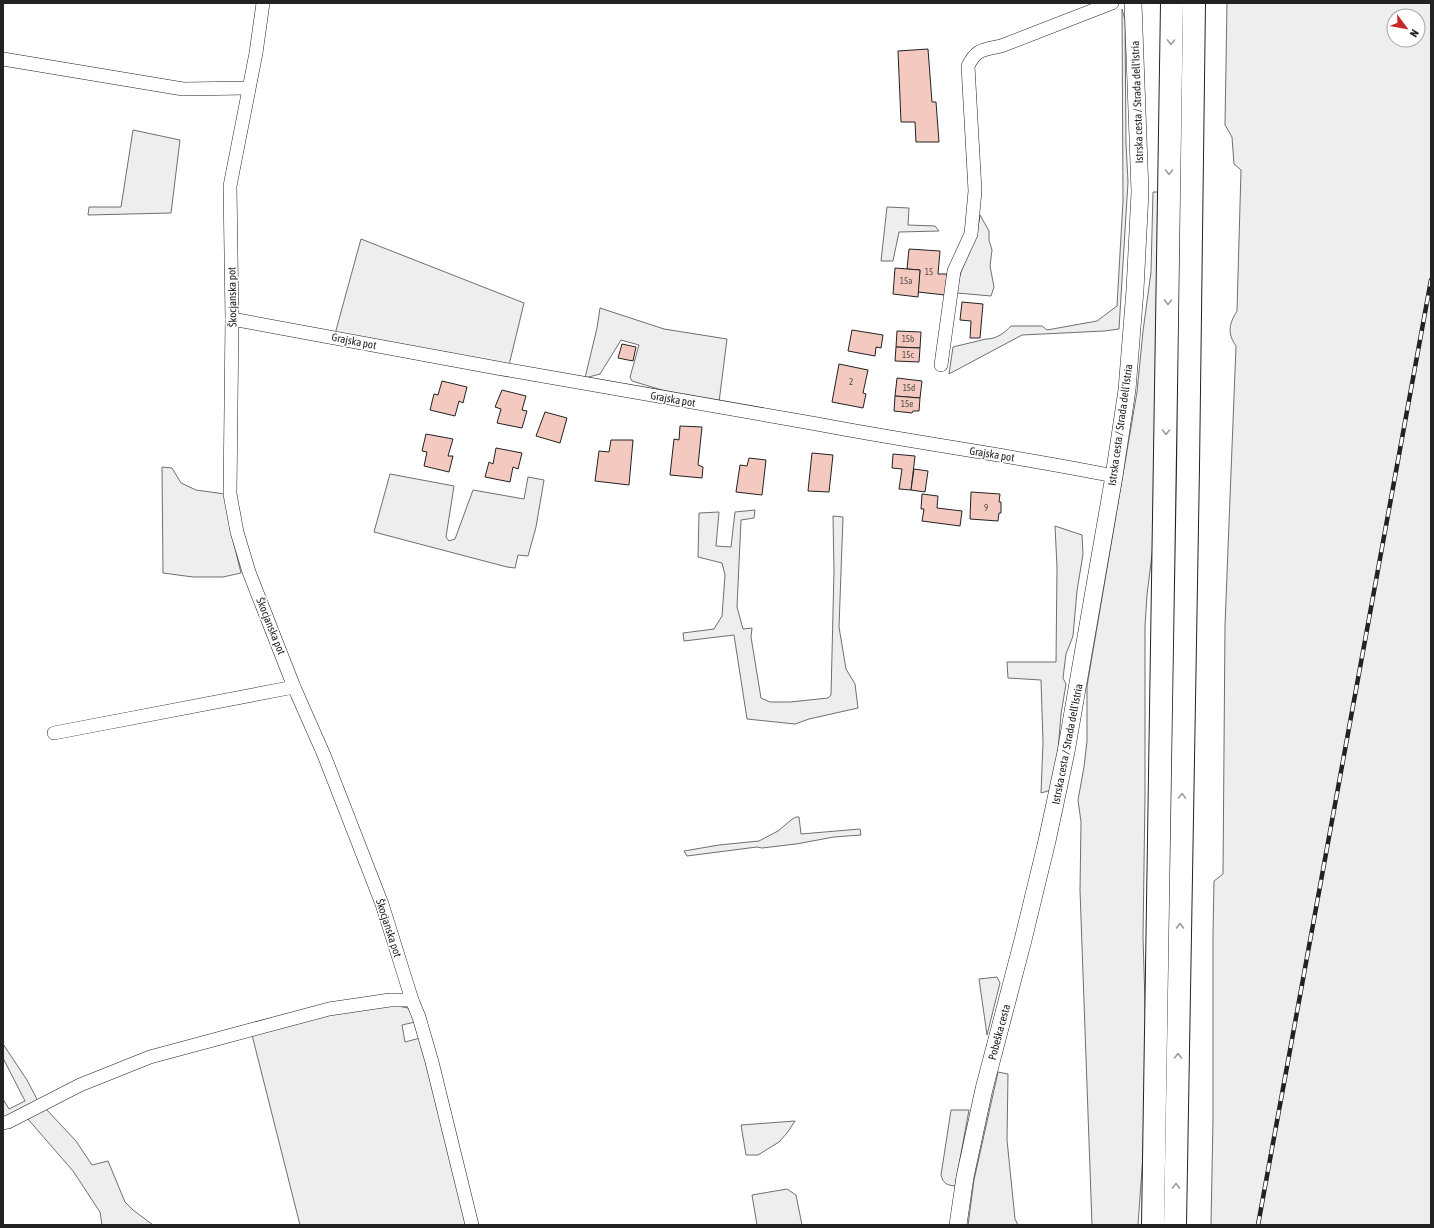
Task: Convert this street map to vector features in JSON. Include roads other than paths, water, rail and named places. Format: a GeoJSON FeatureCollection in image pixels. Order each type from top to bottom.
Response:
{"type":"FeatureCollection","features":[{"type":"Feature","properties":{"kind":"highway"},"geometry":{"type":"LineString","coordinates":[[1153,1225],[1172,3]]}},
{"type":"Feature","properties":{"kind":"highway"},"geometry":{"type":"LineString","coordinates":[[1175,1225],[1188,475],[1194,3]]}},
{"type":"Feature","properties":{"kind":"street","name":"Škocjanska pot"},"geometry":{"type":"LineString","coordinates":[[263,3],[230,186],[232,318],[230,494],[237,532],[249,572],[294,687],[324,755],[382,904],[432,1062],[472,1225]]}},
{"type":"Feature","properties":{"kind":"street"},"geometry":{"type":"LineString","coordinates":[[941,365],[954,271],[971,234],[975,191],[968,66],[973,57],[982,50],[1001,46],[1112,3]]}},
{"type":"Feature","properties":{"kind":"street","name":"Istrska cesta / Strada dell'Istria"},"geometry":{"type":"LineString","coordinates":[[1047,841],[1066,752],[1114,476],[1127,390],[1135,290],[1140,192],[1133,3]]}},
{"type":"Feature","properties":{"kind":"street"},"geometry":{"type":"LineString","coordinates":[[3,59],[183,89],[248,88]]}},
{"type":"Feature","properties":{"kind":"street","name":"Grajska pot"},"geometry":{"type":"LineString","coordinates":[[232,318],[497,368],[870,434],[1056,464],[1114,476]]}},
{"type":"Feature","properties":{"kind":"street"},"geometry":{"type":"LineString","coordinates":[[54,733],[294,687]]}},
{"type":"Feature","properties":{"kind":"street","name":"Pobeška cesta"},"geometry":{"type":"LineString","coordinates":[[958,1225],[965,1177],[984,1090],[1022,947],[1047,841]]}},
{"type":"Feature","properties":{"kind":"street"},"geometry":{"type":"LineString","coordinates":[[3,1123],[8,1122],[80,1085],[150,1057],[329,1009],[390,1000],[412,1000]]}},
{"type":"Feature","properties":{"kind":"railway"},"geometry":{"type":"LineString","coordinates":[[1258,1225],[1431,280]]}}]}
